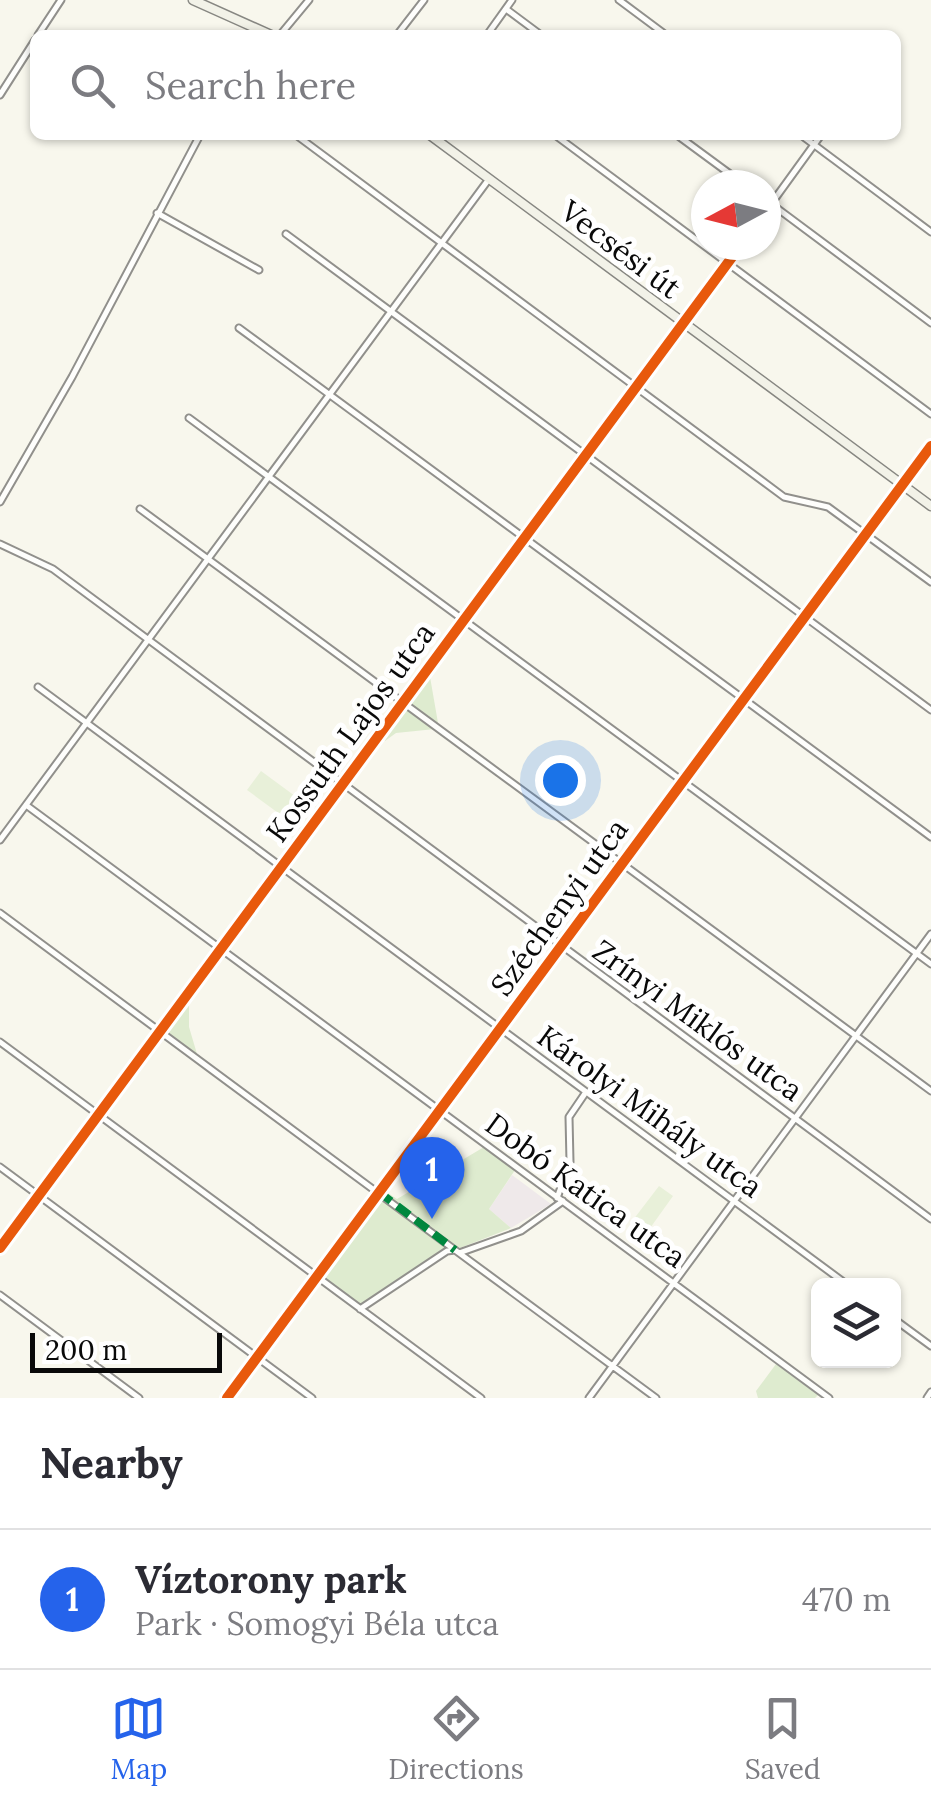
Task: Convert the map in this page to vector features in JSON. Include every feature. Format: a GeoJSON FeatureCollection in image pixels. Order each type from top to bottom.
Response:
{"type":"FeatureCollection","features":[{"type":"Feature","properties":{"kind":"street"},"geometry":{"type":"LineString","coordinates":[[41,30],[61,0]]}},
{"type":"Feature","properties":{"kind":"street"},"geometry":{"type":"LineString","coordinates":[[193,0],[255,30]]}},
{"type":"Feature","properties":{"kind":"street"},"geometry":{"type":"LineString","coordinates":[[284,30],[308,0]]}},
{"type":"Feature","properties":{"kind":"street"},"geometry":{"type":"LineString","coordinates":[[401,30],[424,0]]}},
{"type":"Feature","properties":{"kind":"street"},"geometry":{"type":"LineString","coordinates":[[491,30],[512,0]]}},
{"type":"Feature","properties":{"kind":"street"},"geometry":{"type":"LineString","coordinates":[[619,0],[659,30]]}},
{"type":"Feature","properties":{"kind":"street"},"geometry":{"type":"LineString","coordinates":[[506,9],[533,30]]}},
{"type":"Feature","properties":{"kind":"street"},"geometry":{"type":"LineString","coordinates":[[0,95],[30,47]]}},
{"type":"Feature","properties":{"kind":"street"},"geometry":{"type":"LineString","coordinates":[[0,502],[72,377],[197,140]]}},
{"type":"Feature","properties":{"kind":"street"},"geometry":{"type":"LineString","coordinates":[[303,140],[784,497],[828,507],[931,582]]}},
{"type":"Feature","properties":{"kind":"street","name":"Vecsési út"},"geometry":{"type":"LineString","coordinates":[[437,140],[931,506]]}},
{"type":"Feature","properties":{"kind":"street"},"geometry":{"type":"LineString","coordinates":[[562,140],[931,414]]}},
{"type":"Feature","properties":{"kind":"street"},"geometry":{"type":"LineString","coordinates":[[684,140],[725,170]]}},
{"type":"Feature","properties":{"kind":"street"},"geometry":{"type":"LineString","coordinates":[[808,140],[931,232]]}},
{"type":"Feature","properties":{"kind":"street"},"geometry":{"type":"LineString","coordinates":[[781,187],[818,140]]}},
{"type":"Feature","properties":{"kind":"street"},"geometry":{"type":"LineString","coordinates":[[0,840],[489,179]]}},
{"type":"Feature","properties":{"kind":"street"},"geometry":{"type":"LineString","coordinates":[[781,211],[931,323]]}},
{"type":"Feature","properties":{"kind":"street"},"geometry":{"type":"LineString","coordinates":[[157,213],[259,270]]}},
{"type":"Feature","properties":{"kind":"street"},"geometry":{"type":"LineString","coordinates":[[286,234],[931,710]]}},
{"type":"Feature","properties":{"kind":"street","name":"Kossuth Lajos utca"},"geometry":{"type":"LineString","coordinates":[[0,1248],[730,260]]}},
{"type":"Feature","properties":{"kind":"street"},"geometry":{"type":"LineString","coordinates":[[239,328],[931,837]]}},
{"type":"Feature","properties":{"kind":"street"},"geometry":{"type":"LineString","coordinates":[[189,418],[931,964]]}},
{"type":"Feature","properties":{"kind":"street","name":"Széchenyi utca"},"geometry":{"type":"LineString","coordinates":[[226,1398],[931,446]]}},
{"type":"Feature","properties":{"kind":"street"},"geometry":{"type":"LineString","coordinates":[[140,509],[931,1091]]}},
{"type":"Feature","properties":{"kind":"street","name":"Zrínyi Miklós utca"},"geometry":{"type":"LineString","coordinates":[[0,544],[53,569],[931,1219]]}},
{"type":"Feature","properties":{"kind":"street","name":"Károlyi Mihály utca"},"geometry":{"type":"LineString","coordinates":[[38,687],[838,1278]]}},
{"type":"Feature","properties":{"kind":"street","name":"Dobó Katica utca"},"geometry":{"type":"LineString","coordinates":[[26,805],[829,1398]]}},
{"type":"Feature","properties":{"kind":"street"},"geometry":{"type":"LineString","coordinates":[[0,912],[656,1398]]}},
{"type":"Feature","properties":{"kind":"street"},"geometry":{"type":"LineString","coordinates":[[589,1398],[931,934]]}},
{"type":"Feature","properties":{"kind":"street"},"geometry":{"type":"LineString","coordinates":[[0,1042],[481,1398]]}},
{"type":"Feature","properties":{"kind":"street"},"geometry":{"type":"LineString","coordinates":[[360,1309],[455,1251],[521,1231],[560,1200],[570,1162],[568,1117],[586,1092]]}},
{"type":"Feature","properties":{"kind":"street"},"geometry":{"type":"LineString","coordinates":[[0,1167],[312,1398]]}},
{"type":"Feature","properties":{"kind":"street"},"geometry":{"type":"LineString","coordinates":[[0,1295],[139,1398]]}},
{"type":"Feature","properties":{"kind":"street"},"geometry":{"type":"LineString","coordinates":[[901,1323],[931,1346]]}},
{"type":"Feature","properties":{"kind":"street"},"geometry":{"type":"LineString","coordinates":[[926,1398],[931,1392]]}},
{"type":"Feature","properties":{"kind":"shaded area"},"geometry":{"type":"Polygon","coordinates":[[[512,1175],[551,1204],[511,1228],[489,1209],[512,1175]]]}},
{"type":"Feature","properties":{"kind":"green space"},"geometry":{"type":"Polygon","coordinates":[[[429,671],[438,723],[410,704],[409,699],[429,671]]]}},
{"type":"Feature","properties":{"kind":"green space"},"geometry":{"type":"Polygon","coordinates":[[[407,709],[435,729],[396,733],[385,741],[381,738],[402,710],[407,709]]]}},
{"type":"Feature","properties":{"kind":"green space"},"geometry":{"type":"Polygon","coordinates":[[[261,771],[295,796],[281,815],[247,790],[261,771]]]}},
{"type":"Feature","properties":{"kind":"green space"},"geometry":{"type":"Polygon","coordinates":[[[189,999],[189,1027],[197,1054],[167,1032],[189,999]]]}},
{"type":"Feature","properties":{"kind":"green space"},"geometry":{"type":"Polygon","coordinates":[[[484,1147],[515,1170],[489,1209],[511,1228],[460,1248],[454,1244],[361,1306],[320,1277],[385,1191],[397,1199],[484,1147]]]}},
{"type":"Feature","properties":{"kind":"green space"},"geometry":{"type":"Polygon","coordinates":[[[659,1186],[673,1196],[648,1231],[633,1220],[659,1186]]]}},
{"type":"Feature","properties":{"kind":"green space"},"geometry":{"type":"Polygon","coordinates":[[[776,1364],[818,1395],[758,1398],[756,1391],[776,1364]]]}},
{"type":"Feature","properties":{"kind":"marked path"},"geometry":{"type":"LineString","coordinates":[[379,1192],[455,1250]]}},
{"type":"Feature","properties":{"kind":"cycle path"},"geometry":{"type":"LineString","coordinates":[[0,1248],[730,260]]}},
{"type":"Feature","properties":{"kind":"cycle path"},"geometry":{"type":"LineString","coordinates":[[227,1398],[931,446]]}},
{"type":"Feature","properties":{"kind":"place","name":"Víztorony park"},"geometry":{"type":"Point","coordinates":[432,1219]}}]}
